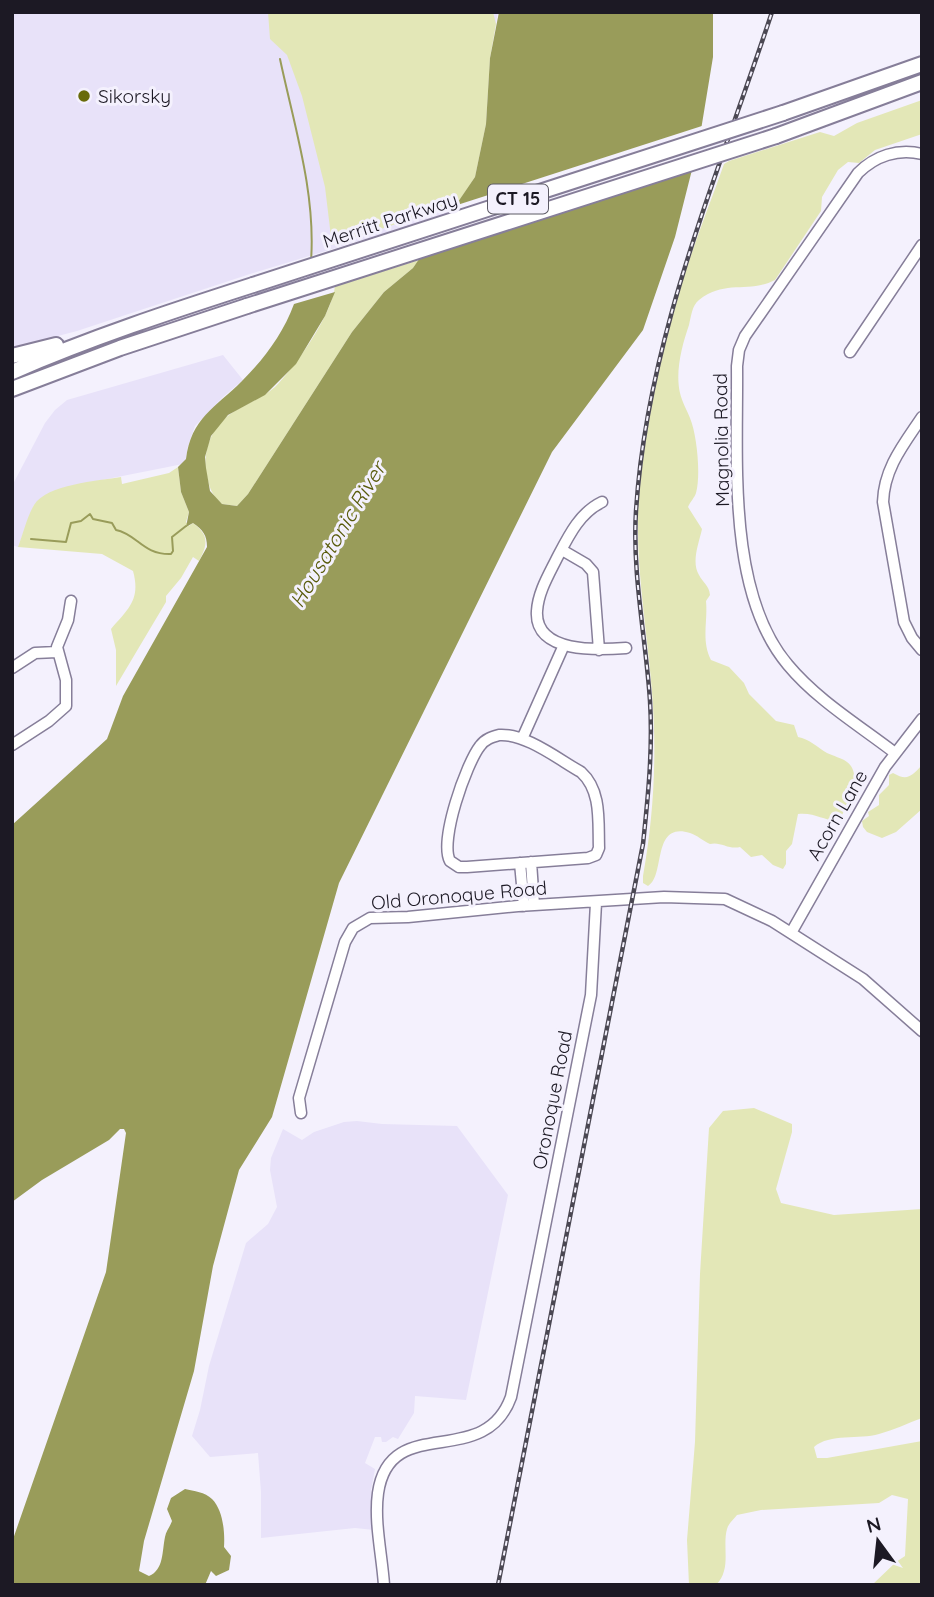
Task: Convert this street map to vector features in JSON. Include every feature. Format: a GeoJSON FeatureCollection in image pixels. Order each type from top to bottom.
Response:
{"type":"FeatureCollection","features":[{"type":"Feature","properties":{"kind":"highway","name":"Merritt Parkway"},"geometry":{"type":"LineString","coordinates":[[12,372],[55,353],[131,326],[783,113],[922,64]]}},
{"type":"Feature","properties":{"kind":"highway","name":"CT 15"},"geometry":{"type":"LineString","coordinates":[[828,118],[922,82]]}},
{"type":"Feature","properties":{"kind":"highway"},"geometry":{"type":"LineString","coordinates":[[828,118],[922,92]]}},
{"type":"Feature","properties":{"kind":"highway","name":"Merritt Parkway"},"geometry":{"type":"LineString","coordinates":[[12,389],[120,348],[828,118]]}},
{"type":"Feature","properties":{"kind":"highway"},"geometry":{"type":"LineString","coordinates":[[12,356],[107,327],[131,326]]}},
{"type":"Feature","properties":{"kind":"street","name":"Magnolia Road"},"geometry":{"type":"LineString","coordinates":[[895,753],[795,673],[779,654],[762,621],[747,571],[740,521],[737,366],[739,350],[745,336],[858,173],[870,162],[886,155],[909,151],[922,153]]}},
{"type":"Feature","properties":{"kind":"street"},"geometry":{"type":"LineString","coordinates":[[850,352],[922,245]]}},
{"type":"Feature","properties":{"kind":"street"},"geometry":{"type":"LineString","coordinates":[[922,417],[889,470],[884,485],[883,502],[904,622],[922,650]]}},
{"type":"Feature","properties":{"kind":"street"},"geometry":{"type":"LineString","coordinates":[[602,502],[584,513],[562,550],[541,592],[537,619],[544,632],[564,645],[588,651],[626,648]]}},
{"type":"Feature","properties":{"kind":"street"},"geometry":{"type":"LineString","coordinates":[[562,550],[586,564],[593,572],[599,650]]}},
{"type":"Feature","properties":{"kind":"street"},"geometry":{"type":"LineString","coordinates":[[12,746],[65,708],[66,680],[57,652],[58,640],[68,620],[71,601]]}},
{"type":"Feature","properties":{"kind":"street"},"geometry":{"type":"LineString","coordinates":[[522,739],[564,645]]}},
{"type":"Feature","properties":{"kind":"street"},"geometry":{"type":"LineString","coordinates":[[12,668],[35,653],[57,652]]}},
{"type":"Feature","properties":{"kind":"street","name":"Acorn Lane"},"geometry":{"type":"LineString","coordinates":[[791,933],[880,775],[922,719]]}},
{"type":"Feature","properties":{"kind":"street"},"geometry":{"type":"LineString","coordinates":[[499,735],[522,739],[581,772],[591,783],[597,798],[599,848],[596,855],[588,858],[526,862],[459,867],[450,861],[446,849],[459,790],[480,746],[499,735]]}},
{"type":"Feature","properties":{"kind":"street"},"geometry":{"type":"LineString","coordinates":[[526,862],[529,906]]}},
{"type":"Feature","properties":{"kind":"street"},"geometry":{"type":"LineString","coordinates":[[596,903],[671,897],[725,899],[752,910],[863,979],[922,1031]]}},
{"type":"Feature","properties":{"kind":"street","name":"Old Oronoque Road"},"geometry":{"type":"LineString","coordinates":[[301,1113],[299,1104],[302,1085],[341,953],[353,928],[370,918],[596,903]]}},
{"type":"Feature","properties":{"kind":"street","name":"Oronoque Road"},"geometry":{"type":"LineString","coordinates":[[384,1585],[377,1506],[382,1476],[393,1459],[410,1448],[451,1442],[488,1429],[506,1412],[511,1397],[591,995],[596,903]]}},
{"type":"Feature","properties":{"kind":"shaded area"},"geometry":{"type":"Polygon","coordinates":[[[12,12],[498,12],[461,210],[250,274],[77,331],[12,348],[12,12]]]}},
{"type":"Feature","properties":{"kind":"shaded area"},"geometry":{"type":"Polygon","coordinates":[[[268,12],[493,12],[496,24],[490,58],[486,124],[475,177],[457,204],[332,245],[325,187],[302,96],[287,55],[270,39],[268,12]]]}},
{"type":"Feature","properties":{"kind":"shaded area"},"geometry":{"type":"Polygon","coordinates":[[[922,100],[922,134],[875,150],[859,163],[848,162],[838,170],[822,197],[821,211],[775,280],[756,286],[718,290],[697,302],[692,311],[679,368],[680,393],[695,434],[698,455],[697,485],[688,507],[702,529],[696,564],[710,595],[706,601],[708,653],[711,660],[729,667],[744,683],[749,694],[776,721],[794,725],[798,737],[847,762],[854,775],[852,790],[841,820],[798,814],[792,844],[786,851],[786,864],[783,869],[773,865],[762,855],[751,857],[740,847],[710,844],[693,834],[678,831],[664,842],[657,872],[648,886],[643,883],[643,876],[652,807],[654,738],[638,545],[639,496],[649,419],[660,369],[695,245],[724,164],[820,132],[834,136],[857,123],[922,100]]]}},
{"type":"Feature","properties":{"kind":"shaded area"},"geometry":{"type":"Polygon","coordinates":[[[419,260],[384,292],[352,332],[248,494],[237,506],[222,504],[211,490],[205,464],[207,448],[217,426],[235,411],[270,391],[283,378],[320,325],[335,286],[419,260]]]}},
{"type":"Feature","properties":{"kind":"shaded area"},"geometry":{"type":"Polygon","coordinates":[[[223,355],[243,380],[195,426],[183,464],[72,486],[34,505],[18,547],[12,545],[12,486],[45,423],[55,410],[67,400],[223,355]]]}},
{"type":"Feature","properties":{"kind":"shaded area"},"geometry":{"type":"Polygon","coordinates":[[[178,467],[181,492],[189,512],[186,522],[189,526],[193,523],[202,532],[204,550],[199,561],[193,557],[166,596],[166,602],[116,686],[116,650],[111,629],[128,610],[134,597],[133,571],[102,554],[18,547],[34,505],[50,492],[121,477],[122,484],[169,473],[178,467]]]}},
{"type":"Feature","properties":{"kind":"shaded area"},"geometry":{"type":"Polygon","coordinates":[[[922,765],[922,809],[896,832],[882,838],[867,832],[862,821],[869,816],[868,812],[879,805],[879,795],[889,785],[889,775],[893,773],[902,777],[909,776],[922,765]]]}},
{"type":"Feature","properties":{"kind":"shaded area"},"geometry":{"type":"Polygon","coordinates":[[[754,1108],[792,1124],[776,1189],[781,1203],[834,1215],[922,1209],[922,1418],[879,1434],[836,1438],[814,1447],[817,1458],[827,1458],[922,1441],[922,1585],[872,1585],[905,1556],[908,1499],[892,1495],[879,1503],[761,1510],[737,1515],[727,1529],[725,1565],[721,1579],[716,1585],[689,1585],[687,1540],[695,1442],[700,1274],[709,1128],[723,1111],[754,1108]]]}},
{"type":"Feature","properties":{"kind":"shaded area"},"geometry":{"type":"Polygon","coordinates":[[[344,1122],[457,1126],[508,1195],[466,1400],[415,1396],[414,1413],[398,1439],[393,1437],[382,1442],[381,1437],[375,1437],[365,1463],[375,1469],[371,1490],[374,1530],[355,1528],[261,1538],[258,1453],[210,1457],[192,1436],[209,1366],[246,1243],[268,1224],[277,1207],[270,1170],[271,1158],[283,1129],[302,1140],[314,1132],[344,1122]]]}},
{"type":"Feature","properties":{"kind":"water","name":"Housatonic River"},"geometry":{"type":"Polygon","coordinates":[[[499,12],[713,12],[713,57],[699,142],[675,237],[643,330],[552,452],[339,883],[272,1117],[239,1170],[213,1266],[194,1371],[144,1541],[139,1571],[149,1576],[157,1569],[172,1521],[167,1509],[171,1498],[185,1489],[206,1495],[219,1509],[223,1521],[224,1547],[231,1556],[229,1570],[216,1576],[211,1571],[205,1585],[12,1585],[12,1542],[106,1272],[126,1133],[124,1129],[120,1129],[109,1140],[42,1180],[12,1202],[12,825],[107,739],[123,696],[207,547],[205,536],[199,528],[193,523],[186,527],[189,512],[181,492],[178,467],[186,459],[193,433],[199,423],[265,355],[279,336],[294,304],[335,292],[325,316],[296,364],[265,395],[228,415],[211,436],[205,457],[210,491],[222,504],[237,506],[248,494],[352,332],[384,292],[413,268],[475,177],[486,124],[490,58],[499,12]]]}},
{"type":"Feature","properties":{"kind":"pier"},"geometry":{"type":"Polygon","coordinates":[[[705,125],[696,170],[413,261],[451,207],[705,125]]]}},
{"type":"Feature","properties":{"kind":"waterway"},"geometry":{"type":"LineString","coordinates":[[280,59],[307,185],[312,236],[311,261]]}},
{"type":"Feature","properties":{"kind":"waterway"},"geometry":{"type":"LineString","coordinates":[[31,539],[66,542],[71,523],[81,521],[90,514],[93,519],[112,523],[116,530],[147,548],[171,554],[172,537],[186,526]]}},
{"type":"Feature","properties":{"kind":"railway"},"geometry":{"type":"LineString","coordinates":[[498,1585],[643,844],[651,737],[635,535],[643,446],[654,383],[688,258],[772,12]]}},
{"type":"Feature","properties":{"kind":"place","name":"Sikorsky"},"geometry":{"type":"Point","coordinates":[84,96]}}]}
